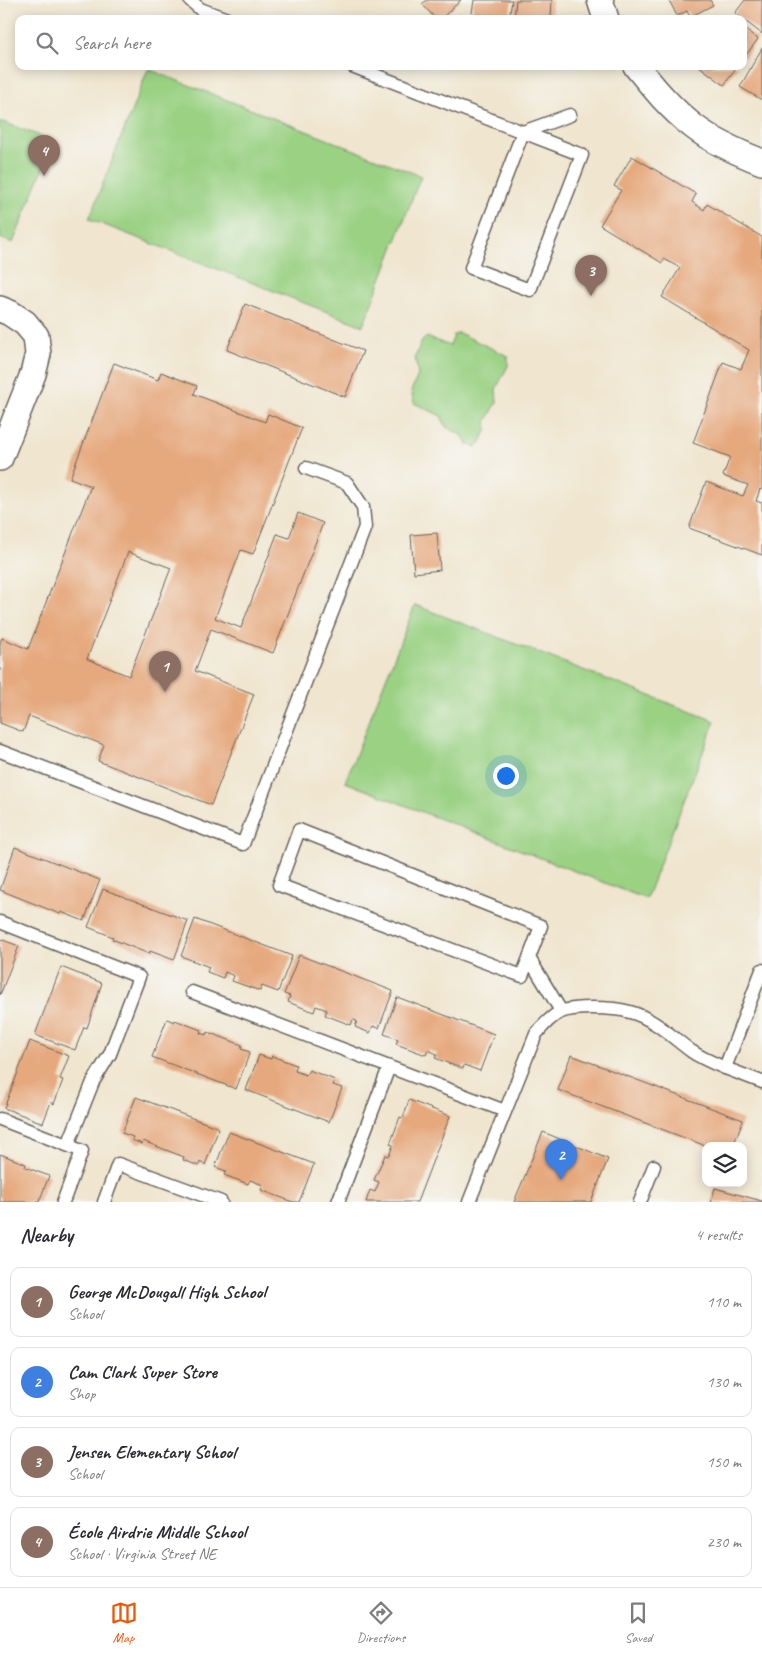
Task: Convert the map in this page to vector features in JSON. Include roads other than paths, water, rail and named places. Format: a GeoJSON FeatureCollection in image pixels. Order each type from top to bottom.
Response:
{"type":"FeatureCollection","features":[{"type":"Feature","properties":{"kind":"street"},"geometry":{"type":"LineString","coordinates":[[600,0],[605,15]]}},
{"type":"Feature","properties":{"kind":"street"},"geometry":{"type":"LineString","coordinates":[[639,70],[656,91],[693,126],[738,152],[762,162]]}},
{"type":"Feature","properties":{"kind":"street"},"geometry":{"type":"LineString","coordinates":[[0,310],[10,313],[25,323],[36,336],[38,354],[33,374],[0,458]]}},
{"type":"Feature","properties":{"kind":"lane"},"geometry":{"type":"LineString","coordinates":[[190,0],[200,8],[217,15]]}},
{"type":"Feature","properties":{"kind":"lane"},"geometry":{"type":"LineString","coordinates":[[362,70],[523,132],[582,155],[530,290],[471,268],[523,132]]}},
{"type":"Feature","properties":{"kind":"lane"},"geometry":{"type":"LineString","coordinates":[[523,132],[570,116]]}},
{"type":"Feature","properties":{"kind":"lane"},"geometry":{"type":"LineString","coordinates":[[0,751],[243,844],[365,528],[363,508],[347,484],[306,468]]}},
{"type":"Feature","properties":{"kind":"lane"},"geometry":{"type":"LineString","coordinates":[[299,830],[541,926],[529,958],[522,976],[279,885],[299,830]]}},
{"type":"Feature","properties":{"kind":"lane"},"geometry":{"type":"LineString","coordinates":[[0,922],[139,977],[110,1054],[93,1082],[68,1145]]}},
{"type":"Feature","properties":{"kind":"lane"},"geometry":{"type":"LineString","coordinates":[[529,958],[561,1011]]}},
{"type":"Feature","properties":{"kind":"lane"},"geometry":{"type":"LineString","coordinates":[[725,1068],[762,970]]}},
{"type":"Feature","properties":{"kind":"lane"},"geometry":{"type":"LineString","coordinates":[[192,992],[505,1111]]}},
{"type":"Feature","properties":{"kind":"lane"},"geometry":{"type":"LineString","coordinates":[[469,1202],[536,1034],[549,1019],[561,1011],[576,1008],[611,1008],[631,1012],[644,1018],[704,1058],[762,1082]]}},
{"type":"Feature","properties":{"kind":"lane"},"geometry":{"type":"LineString","coordinates":[[338,1202],[390,1067]]}},
{"type":"Feature","properties":{"kind":"lane"},"geometry":{"type":"LineString","coordinates":[[0,1119],[82,1151],[62,1202]]}},
{"type":"Feature","properties":{"kind":"lane"},"geometry":{"type":"LineString","coordinates":[[104,1202],[118,1164],[222,1202]]}},
{"type":"Feature","properties":{"kind":"lane"},"geometry":{"type":"LineString","coordinates":[[640,1202],[654,1166]]}},
{"type":"Feature","properties":{"kind":"place","name":"École Airdrie Middle School"},"geometry":{"type":"Point","coordinates":[44,176]}},
{"type":"Feature","properties":{"kind":"place","name":"Jensen Elementary School"},"geometry":{"type":"Point","coordinates":[591,296]}},
{"type":"Feature","properties":{"kind":"place","name":"George McDougall High School"},"geometry":{"type":"Point","coordinates":[165,692]}},
{"type":"Feature","properties":{"kind":"place","name":"Cam Clark Super Store"},"geometry":{"type":"Point","coordinates":[561,1180]}}]}
